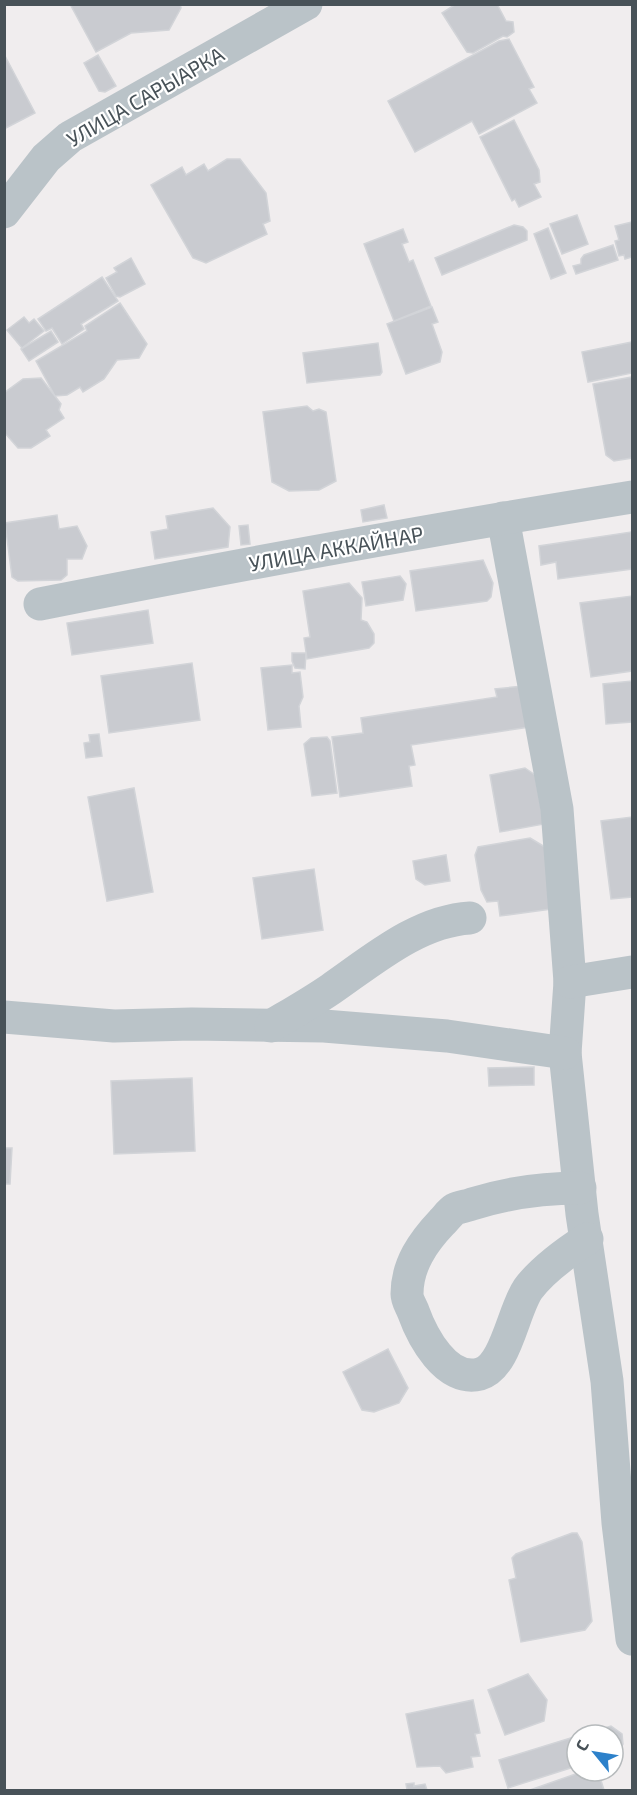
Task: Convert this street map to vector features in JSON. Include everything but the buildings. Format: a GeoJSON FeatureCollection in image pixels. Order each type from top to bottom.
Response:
{"type":"FeatureCollection","features":[{"type":"Feature","properties":{"kind":"street","name":"УЛИЦА САРЫАРКА"},"geometry":{"type":"LineString","coordinates":[[4,212],[18,182],[70,137],[306,4]]}},
{"type":"Feature","properties":{"kind":"street","name":"УЛИЦА АККАЙНАР"},"geometry":{"type":"LineString","coordinates":[[40,604],[277,557],[633,497]]}},
{"type":"Feature","properties":{"kind":"street"},"geometry":{"type":"LineString","coordinates":[[503,518],[557,809],[570,982],[565,1053],[580,1188],[607,1381],[618,1523],[630,1598],[633,1639]]}},
{"type":"Feature","properties":{"kind":"street"},"geometry":{"type":"LineString","coordinates":[[271,1026],[322,995],[403,940],[453,919],[470,918]]}},
{"type":"Feature","properties":{"kind":"street"},"geometry":{"type":"LineString","coordinates":[[570,982],[633,972]]}},
{"type":"Feature","properties":{"kind":"street"},"geometry":{"type":"LineString","coordinates":[[4,1017],[114,1026],[192,1024],[324,1026],[447,1036],[565,1053]]}},
{"type":"Feature","properties":{"kind":"street"},"geometry":{"type":"LineString","coordinates":[[580,1188],[537,1190],[490,1198],[454,1210],[427,1239],[411,1266],[407,1296],[418,1327],[446,1365],[466,1375],[481,1374],[493,1367],[504,1347],[514,1317],[528,1289],[563,1255],[587,1239]]}}]}
